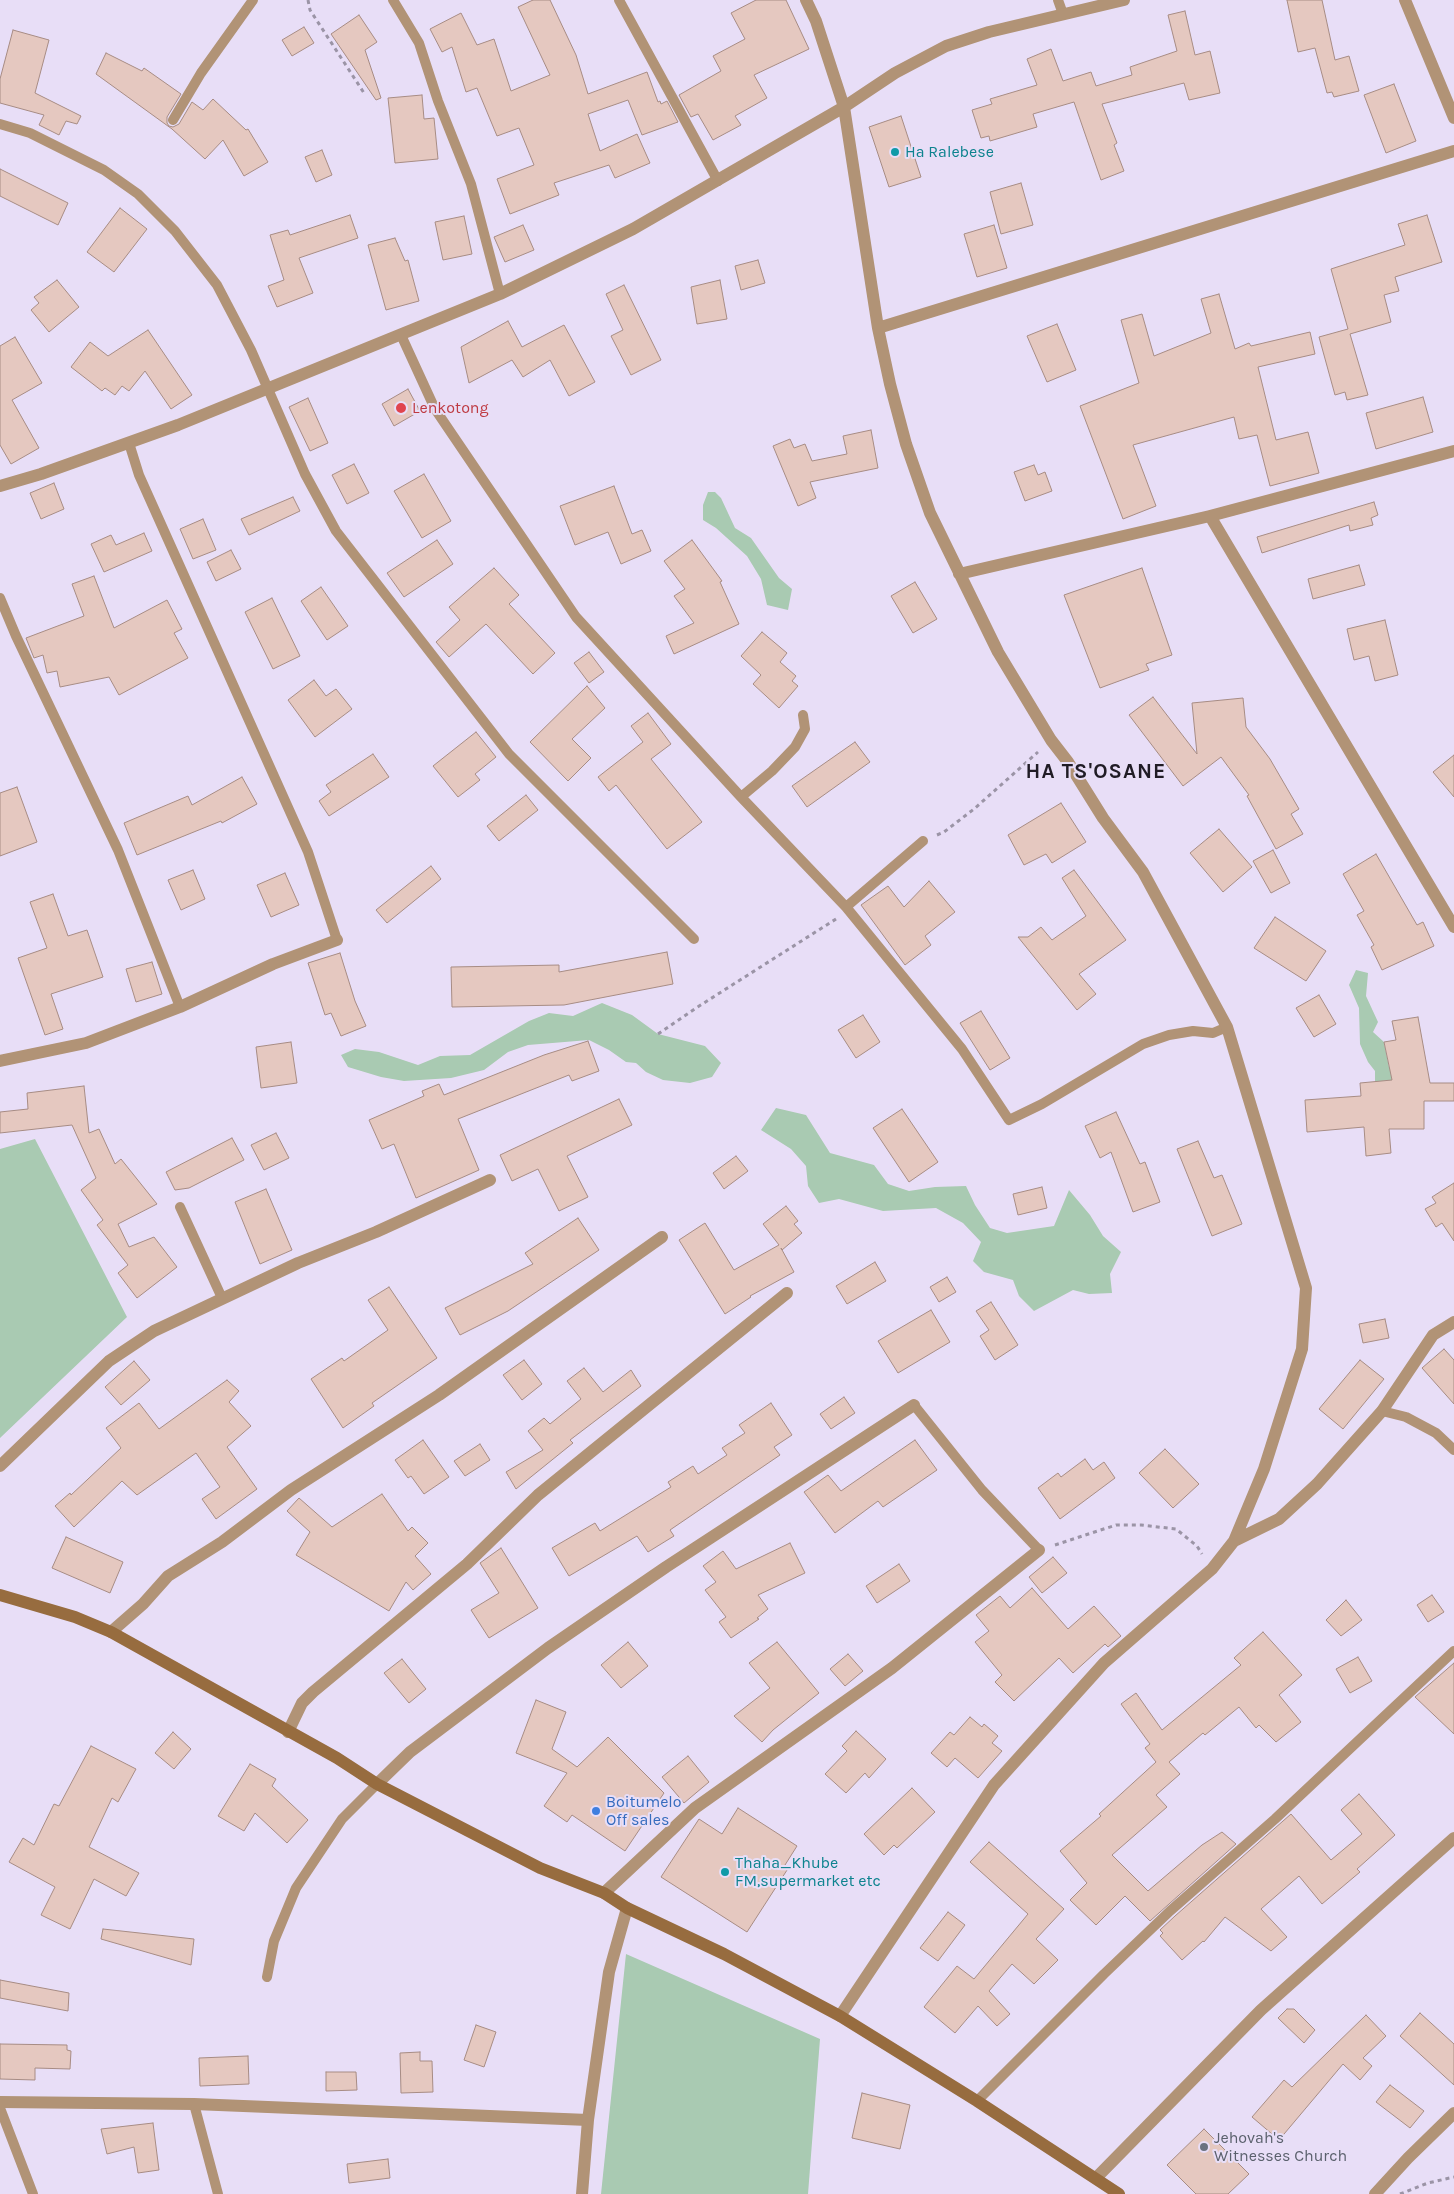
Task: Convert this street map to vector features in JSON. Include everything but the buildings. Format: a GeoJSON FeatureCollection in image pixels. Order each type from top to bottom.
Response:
{"type":"FeatureCollection","features":[{"type":"Feature","properties":{"kind":"main road"},"geometry":{"type":"LineString","coordinates":[[0,1595],[75,1617],[110,1632],[337,1758],[377,1784],[540,1868],[604,1893],[627,1908],[724,1954],[840,2016],[977,2101],[1119,2194]]}},
{"type":"Feature","properties":{"kind":"street"},"geometry":{"type":"LineString","coordinates":[[806,0],[816,21],[844,107],[878,328],[906,444],[930,514],[998,652],[1051,740],[1068,762],[1103,818],[1143,872],[1227,1027],[1306,1288],[1302,1349],[1264,1468],[1234,1542],[1212,1569],[1104,1663],[994,1785],[840,2016]]}},
{"type":"Feature","properties":{"kind":"street"},"geometry":{"type":"LineString","coordinates":[[0,486],[41,474],[178,425],[267,387],[500,294],[633,229],[844,107],[895,73],[946,46],[990,32],[1124,0]]}},
{"type":"Feature","properties":{"kind":"street"},"geometry":{"type":"LineString","coordinates":[[1405,0],[1454,118]]}},
{"type":"Feature","properties":{"kind":"street"},"geometry":{"type":"LineString","coordinates":[[878,328],[1454,151]]}},
{"type":"Feature","properties":{"kind":"street"},"geometry":{"type":"LineString","coordinates":[[959,574],[1210,516],[1454,451]]}},
{"type":"Feature","properties":{"kind":"street"},"geometry":{"type":"LineString","coordinates":[[1210,516],[1454,927]]}},
{"type":"Feature","properties":{"kind":"street"},"geometry":{"type":"LineString","coordinates":[[0,1062],[86,1043],[180,1007],[273,964],[337,940]]}},
{"type":"Feature","properties":{"kind":"street"},"geometry":{"type":"LineString","coordinates":[[0,1466],[109,1361],[154,1331],[298,1263],[376,1232],[490,1180]]}},
{"type":"Feature","properties":{"kind":"street"},"geometry":{"type":"LineString","coordinates":[[110,1632],[142,1604],[168,1576],[222,1542],[291,1490],[439,1395],[662,1236]]}},
{"type":"Feature","properties":{"kind":"street"},"geometry":{"type":"LineString","coordinates":[[288,1732],[302,1703],[313,1692],[467,1564],[538,1495],[788,1293]]}},
{"type":"Feature","properties":{"kind":"street"},"geometry":{"type":"LineString","coordinates":[[1234,1542],[1279,1518],[1317,1484],[1382,1411],[1433,1335],[1454,1322]]}},
{"type":"Feature","properties":{"kind":"street"},"geometry":{"type":"LineString","coordinates":[[377,1784],[410,1752],[548,1648],[666,1567],[914,1405]]}},
{"type":"Feature","properties":{"kind":"street"},"geometry":{"type":"LineString","coordinates":[[604,1893],[695,1808],[892,1668],[1039,1550]]}},
{"type":"Feature","properties":{"kind":"street"},"geometry":{"type":"LineString","coordinates":[[1096,2178],[1261,2010],[1454,1838]]}},
{"type":"Feature","properties":{"kind":"street"},"geometry":{"type":"LineString","coordinates":[[582,2194],[588,2120],[609,1972],[627,1908]]}},
{"type":"Feature","properties":{"kind":"street"},"geometry":{"type":"LineString","coordinates":[[0,2102],[194,2104],[588,2120]]}},
{"type":"Feature","properties":{"kind":"street"},"geometry":{"type":"LineString","coordinates":[[1375,2194],[1408,2158],[1454,2113]]}},
{"type":"Feature","properties":{"kind":"lane"},"geometry":{"type":"LineString","coordinates":[[173,120],[201,73],[253,0]]}},
{"type":"Feature","properties":{"kind":"lane"},"geometry":{"type":"LineString","coordinates":[[393,0],[419,44],[438,101],[471,184],[500,294]]}},
{"type":"Feature","properties":{"kind":"lane"},"geometry":{"type":"LineString","coordinates":[[619,0],[718,181]]}},
{"type":"Feature","properties":{"kind":"lane"},"geometry":{"type":"LineString","coordinates":[[1058,0],[1063,14]]}},
{"type":"Feature","properties":{"kind":"lane"},"geometry":{"type":"LineString","coordinates":[[0,124],[30,133],[104,170],[144,200],[176,231],[217,285],[251,350],[305,474],[336,531],[509,754],[694,939]]}},
{"type":"Feature","properties":{"kind":"lane"},"geometry":{"type":"LineString","coordinates":[[401,335],[436,409],[576,617],[741,797],[846,907],[962,1048],[1009,1120],[1042,1104],[1143,1044],[1169,1035],[1194,1031],[1213,1033],[1227,1027]]}},
{"type":"Feature","properties":{"kind":"lane"},"geometry":{"type":"LineString","coordinates":[[129,443],[143,484],[308,852],[337,940]]}},
{"type":"Feature","properties":{"kind":"lane"},"geometry":{"type":"LineString","coordinates":[[0,598],[16,636],[118,850],[180,1007]]}},
{"type":"Feature","properties":{"kind":"lane"},"geometry":{"type":"LineString","coordinates":[[741,797],[772,771],[795,747],[805,728],[803,715]]}},
{"type":"Feature","properties":{"kind":"lane"},"geometry":{"type":"LineString","coordinates":[[846,907],[923,841]]}},
{"type":"Feature","properties":{"kind":"lane"},"geometry":{"type":"LineString","coordinates":[[180,1207],[222,1298]]}},
{"type":"Feature","properties":{"kind":"lane"},"geometry":{"type":"LineString","coordinates":[[914,1405],[982,1490],[1039,1550]]}},
{"type":"Feature","properties":{"kind":"lane"},"geometry":{"type":"LineString","coordinates":[[1382,1411],[1406,1417],[1436,1433],[1454,1450]]}},
{"type":"Feature","properties":{"kind":"lane"},"geometry":{"type":"LineString","coordinates":[[977,2101],[1170,1911],[1274,1819],[1454,1651]]}},
{"type":"Feature","properties":{"kind":"lane"},"geometry":{"type":"LineString","coordinates":[[267,1977],[274,1941],[296,1888],[342,1819],[377,1784]]}},
{"type":"Feature","properties":{"kind":"lane"},"geometry":{"type":"LineString","coordinates":[[194,2104],[218,2194]]}},
{"type":"Feature","properties":{"kind":"lane"},"geometry":{"type":"LineString","coordinates":[[0,2108],[33,2194]]}},
{"type":"Feature","properties":{"kind":"path"},"geometry":{"type":"LineString","coordinates":[[308,0],[310,10],[364,94]]}},
{"type":"Feature","properties":{"kind":"path"},"geometry":{"type":"LineString","coordinates":[[923,841],[944,832],[974,809],[1051,740]]}},
{"type":"Feature","properties":{"kind":"path"},"geometry":{"type":"LineString","coordinates":[[658,1034],[779,954],[834,921],[846,907]]}},
{"type":"Feature","properties":{"kind":"path"},"geometry":{"type":"LineString","coordinates":[[1039,1550],[1116,1524],[1176,1529],[1197,1546],[1212,1569]]}},
{"type":"Feature","properties":{"kind":"path"},"geometry":{"type":"LineString","coordinates":[[1399,2194],[1428,2183],[1454,2177]]}},
{"type":"Feature","properties":{"kind":"green space"},"geometry":{"type":"Polygon","coordinates":[[[708,492],[715,492],[721,498],[735,528],[751,538],[779,578],[792,589],[788,610],[767,605],[761,579],[747,556],[716,528],[703,520],[703,505],[708,492]]]}},
{"type":"Feature","properties":{"kind":"green space"},"geometry":{"type":"Polygon","coordinates":[[[1356,970],[1368,973],[1366,996],[1378,1022],[1373,1032],[1384,1042],[1389,1067],[1419,1083],[1375,1082],[1375,1071],[1368,1062],[1360,1044],[1359,1008],[1349,985],[1356,970]]]}},
{"type":"Feature","properties":{"kind":"green space"},"geometry":{"type":"Polygon","coordinates":[[[602,1003],[632,1015],[658,1034],[705,1046],[721,1063],[712,1077],[690,1083],[663,1080],[646,1072],[636,1063],[626,1062],[609,1050],[589,1040],[528,1045],[508,1052],[484,1070],[451,1078],[404,1081],[381,1077],[348,1067],[341,1055],[355,1049],[379,1052],[418,1065],[440,1056],[470,1055],[529,1021],[549,1013],[573,1016],[602,1003]]]}},
{"type":"Feature","properties":{"kind":"green space"},"geometry":{"type":"Polygon","coordinates":[[[776,1108],[806,1115],[830,1153],[874,1165],[888,1184],[909,1191],[935,1187],[966,1186],[975,1205],[990,1228],[1007,1233],[1054,1226],[1069,1190],[1090,1215],[1103,1236],[1121,1252],[1110,1274],[1112,1293],[1089,1294],[1073,1290],[1034,1311],[1019,1296],[1013,1280],[984,1272],[973,1261],[981,1242],[963,1223],[936,1208],[883,1211],[839,1199],[819,1203],[808,1186],[806,1166],[791,1149],[761,1130],[776,1108]]]}},
{"type":"Feature","properties":{"kind":"green space"},"geometry":{"type":"Polygon","coordinates":[[[35,1139],[127,1317],[0,1438],[0,1149],[35,1139]]]}},
{"type":"Feature","properties":{"kind":"green space"},"geometry":{"type":"Polygon","coordinates":[[[626,1954],[820,2039],[808,2194],[601,2194],[626,1954]]]}},
{"type":"Feature","properties":{"kind":"place","name":"Ha Ralebese"},"geometry":{"type":"Point","coordinates":[895,152]}},
{"type":"Feature","properties":{"kind":"place","name":"Lenkotong"},"geometry":{"type":"Point","coordinates":[401,408]}},
{"type":"Feature","properties":{"kind":"place","name":"Boitumelo Off sales"},"geometry":{"type":"Point","coordinates":[596,1811]}},
{"type":"Feature","properties":{"kind":"place","name":"Thaha_Khube FM,supermarket etc"},"geometry":{"type":"Point","coordinates":[725,1872]}},
{"type":"Feature","properties":{"kind":"place","name":"Jehovah's Witnesses Church"},"geometry":{"type":"Point","coordinates":[1204,2147]}},
{"type":"Feature","properties":{"kind":"district","name":"HA TS'OSANE"},"geometry":{"type":"Point","coordinates":[1096,772]}}]}
